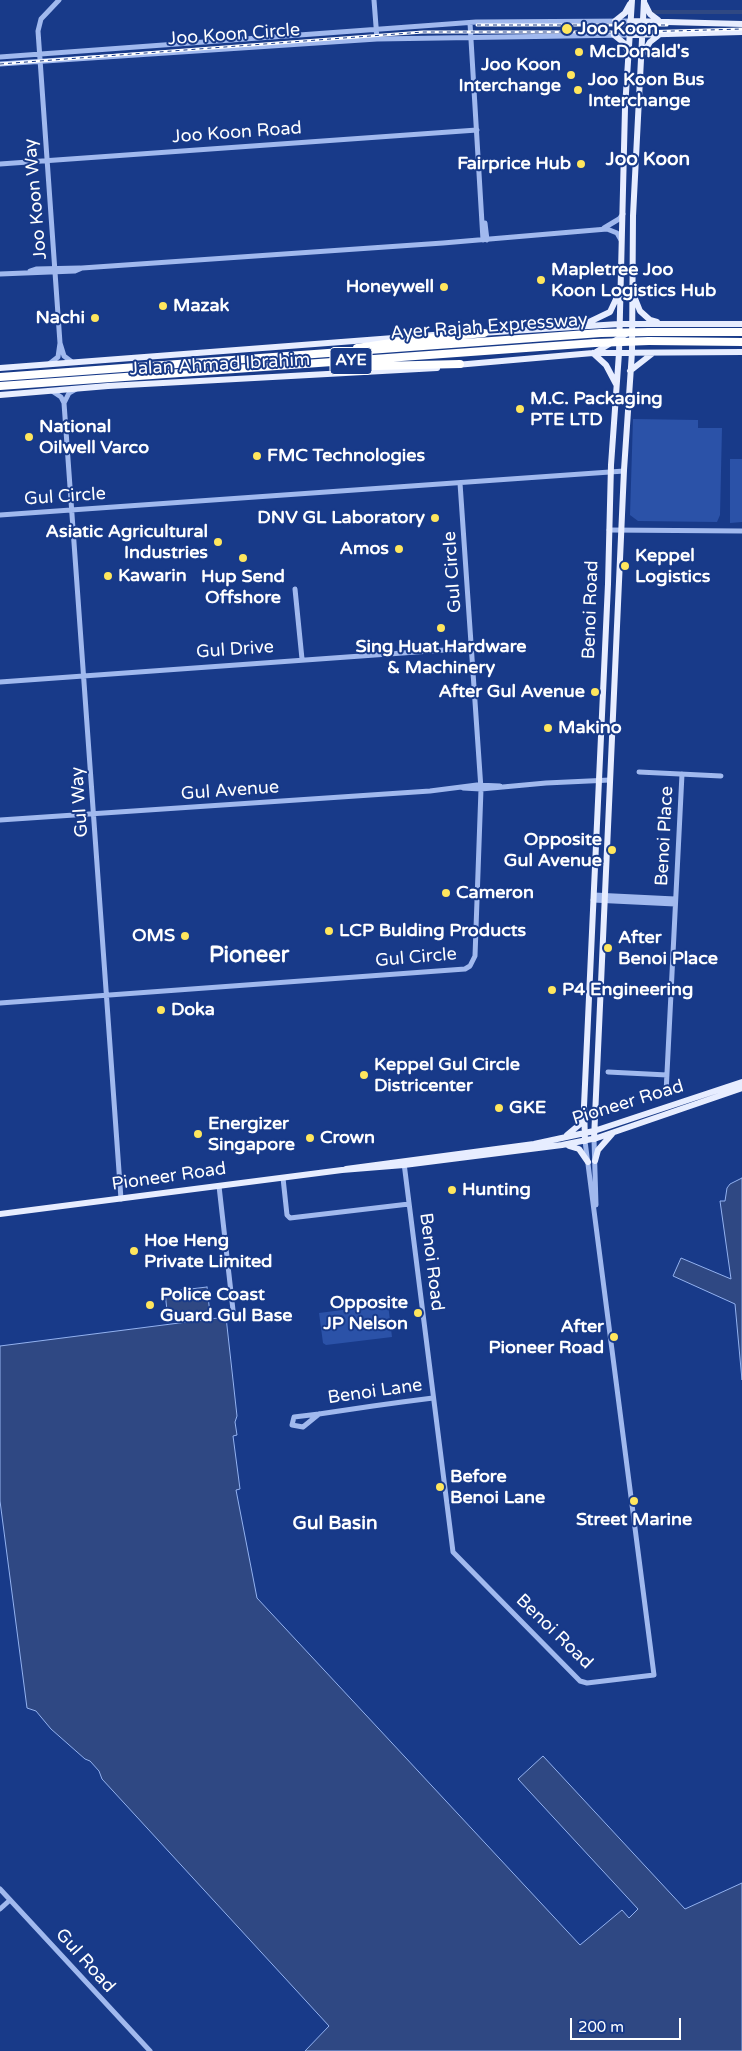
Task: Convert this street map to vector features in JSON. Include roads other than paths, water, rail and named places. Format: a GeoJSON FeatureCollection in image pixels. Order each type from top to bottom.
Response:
{"type":"FeatureCollection","features":[{"type":"Feature","properties":{"kind":"highway","name":"Ayer Rajah Expressway"},"geometry":{"type":"LineString","coordinates":[[2,377],[343,352],[602,329],[651,328],[742,332]]}},
{"type":"Feature","properties":{"kind":"highway"},"geometry":{"type":"LineString","coordinates":[[343,352],[412,340],[484,333]]}},
{"type":"Feature","properties":{"kind":"highway","name":"Ayer Rajah Expressway"},"geometry":{"type":"LineString","coordinates":[[0,386],[596,343],[649,341],[742,342]]}},
{"type":"Feature","properties":{"kind":"highway"},"geometry":{"type":"LineString","coordinates":[[296,365],[352,367],[460,364]]}},
{"type":"Feature","properties":{"kind":"main road","name":"Benoi Road"},"geometry":{"type":"LineString","coordinates":[[594,1139],[621,530],[632,352],[626,335],[620,281],[632,0]]}},
{"type":"Feature","properties":{"kind":"main road"},"geometry":{"type":"LineString","coordinates":[[615,21],[625,13],[632,0]]}},
{"type":"Feature","properties":{"kind":"main road","name":"Benoi Road"},"geometry":{"type":"LineString","coordinates":[[585,1141],[584,1106],[599,780],[610,472],[619,352],[626,335],[632,275],[641,34],[644,1]]}},
{"type":"Feature","properties":{"kind":"main road"},"geometry":{"type":"LineString","coordinates":[[644,1],[650,14],[662,22]]}},
{"type":"Feature","properties":{"kind":"main road"},"geometry":{"type":"LineString","coordinates":[[630,20],[742,24]]}},
{"type":"Feature","properties":{"kind":"main road"},"geometry":{"type":"LineString","coordinates":[[630,35],[742,32]]}},
{"type":"Feature","properties":{"kind":"main road"},"geometry":{"type":"LineString","coordinates":[[640,58],[645,48],[655,37],[670,33]]}},
{"type":"Feature","properties":{"kind":"main road"},"geometry":{"type":"LineString","coordinates":[[614,35],[624,43],[629,63]]}},
{"type":"Feature","properties":{"kind":"main road"},"geometry":{"type":"LineString","coordinates":[[632,275],[635,300],[640,311],[650,320],[662,324]]}},
{"type":"Feature","properties":{"kind":"main road"},"geometry":{"type":"LineString","coordinates":[[579,326],[604,317],[610,312],[616,302],[620,281]]}},
{"type":"Feature","properties":{"kind":"main road","name":"Jalan Ahmad Ibrahim"},"geometry":{"type":"LineString","coordinates":[[0,368],[324,344],[409,335],[484,333],[579,326],[626,335],[662,324],[742,324]]}},
{"type":"Feature","properties":{"kind":"main road"},"geometry":{"type":"LineString","coordinates":[[617,388],[606,365],[593,354],[626,335],[651,328]]}},
{"type":"Feature","properties":{"kind":"main road"},"geometry":{"type":"LineString","coordinates":[[626,335],[656,352]]}},
{"type":"Feature","properties":{"kind":"main road","name":"Jalan Ahmad Ibrahim"},"geometry":{"type":"LineString","coordinates":[[0,395],[257,377],[400,371],[460,364],[619,352],[742,352]]}},
{"type":"Feature","properties":{"kind":"main road"},"geometry":{"type":"LineString","coordinates":[[630,371],[644,358],[656,352]]}},
{"type":"Feature","properties":{"kind":"main road","name":"Pioneer Road"},"geometry":{"type":"LineString","coordinates":[[0,1214],[283,1178],[352,1167],[585,1141],[613,1133],[741,1084]]}},
{"type":"Feature","properties":{"kind":"main road","name":"Pioneer Road"},"geometry":{"type":"LineString","coordinates":[[404,1162],[534,1144],[616,1126],[741,1084]]}},
{"type":"Feature","properties":{"kind":"main road"},"geometry":{"type":"LineString","coordinates":[[562,1138],[576,1129],[581,1122],[584,1106]]}},
{"type":"Feature","properties":{"kind":"main road"},"geometry":{"type":"LineString","coordinates":[[594,1111],[600,1123],[616,1126]]}},
{"type":"Feature","properties":{"kind":"main road"},"geometry":{"type":"LineString","coordinates":[[562,1145],[579,1149],[591,1162],[598,1150],[613,1133]]}},
{"type":"Feature","properties":{"kind":"street","name":"Joo Koon Way"},"geometry":{"type":"LineString","coordinates":[[59,0],[41,19],[38,31],[60,343]]}},
{"type":"Feature","properties":{"kind":"street"},"geometry":{"type":"LineString","coordinates":[[374,0],[377,39]]}},
{"type":"Feature","properties":{"kind":"street","name":"Joo Koon Circle"},"geometry":{"type":"LineString","coordinates":[[0,57],[470,23],[630,20]]}},
{"type":"Feature","properties":{"kind":"street"},"geometry":{"type":"LineString","coordinates":[[470,23],[485,240]]}},
{"type":"Feature","properties":{"kind":"street","name":"Joo Koon Circle"},"geometry":{"type":"LineString","coordinates":[[0,64],[377,39],[470,36],[630,35]]}},
{"type":"Feature","properties":{"kind":"street","name":"Joo Koon Road"},"geometry":{"type":"LineString","coordinates":[[0,164],[477,130]]}},
{"type":"Feature","properties":{"kind":"street"},"geometry":{"type":"LineString","coordinates":[[602,229],[616,222],[622,214]]}},
{"type":"Feature","properties":{"kind":"street"},"geometry":{"type":"LineString","coordinates":[[0,274],[485,240],[602,229],[615,231],[622,240]]}},
{"type":"Feature","properties":{"kind":"street"},"geometry":{"type":"LineString","coordinates":[[60,343],[66,359],[75,362]]}},
{"type":"Feature","properties":{"kind":"street"},"geometry":{"type":"LineString","coordinates":[[49,364],[58,357],[60,343]]}},
{"type":"Feature","properties":{"kind":"street"},"geometry":{"type":"LineString","coordinates":[[64,403],[69,393],[76,389]]}},
{"type":"Feature","properties":{"kind":"street"},"geometry":{"type":"LineString","coordinates":[[50,391],[61,397],[64,403]]}},
{"type":"Feature","properties":{"kind":"street","name":"Gul Way"},"geometry":{"type":"LineString","coordinates":[[64,403],[121,1199]]}},
{"type":"Feature","properties":{"kind":"street","name":"Gul Circle"},"geometry":{"type":"LineString","coordinates":[[0,515],[624,471]]}},
{"type":"Feature","properties":{"kind":"street","name":"Gul Circle"},"geometry":{"type":"LineString","coordinates":[[0,1003],[465,969],[470,966],[475,956],[481,787],[460,483]]}},
{"type":"Feature","properties":{"kind":"street"},"geometry":{"type":"LineString","coordinates":[[609,530],[742,530]]}},
{"type":"Feature","properties":{"kind":"street"},"geometry":{"type":"LineString","coordinates":[[295,589],[302,659]]}},
{"type":"Feature","properties":{"kind":"street","name":"Gul Drive"},"geometry":{"type":"LineString","coordinates":[[0,682],[472,648]]}},
{"type":"Feature","properties":{"kind":"street","name":"Benoi Place"},"geometry":{"type":"LineString","coordinates":[[639,772],[721,776]]}},
{"type":"Feature","properties":{"kind":"street","name":"Benoi Place"},"geometry":{"type":"LineString","coordinates":[[666,1093],[682,774]]}},
{"type":"Feature","properties":{"kind":"street","name":"Gul Avenue"},"geometry":{"type":"LineString","coordinates":[[0,820],[463,788],[610,780]]}},
{"type":"Feature","properties":{"kind":"street","name":"Benoi Place"},"geometry":{"type":"LineString","coordinates":[[594,898],[675,902]]}},
{"type":"Feature","properties":{"kind":"street"},"geometry":{"type":"LineString","coordinates":[[608,1072],[668,1075]]}},
{"type":"Feature","properties":{"kind":"street","name":"Benoi Road"},"geometry":{"type":"LineString","coordinates":[[591,1162],[594,1139]]}},
{"type":"Feature","properties":{"kind":"street","name":"Benoi Road"},"geometry":{"type":"LineString","coordinates":[[404,1162],[450,1536],[454,1555],[582,1682],[654,1675],[596,1221],[591,1162],[585,1141]]}},
{"type":"Feature","properties":{"kind":"street"},"geometry":{"type":"LineString","coordinates":[[283,1178],[287,1215],[292,1218],[409,1204]]}},
{"type":"Feature","properties":{"kind":"street"},"geometry":{"type":"LineString","coordinates":[[219,1186],[234,1319]]}},
{"type":"Feature","properties":{"kind":"street","name":"Benoi Lane"},"geometry":{"type":"LineString","coordinates":[[319,1414],[303,1427],[292,1426],[294,1417],[434,1398]]}},
{"type":"Feature","properties":{"kind":"street","name":"Gul Road"},"geometry":{"type":"LineString","coordinates":[[0,1889],[150,2051]]}},
{"type":"Feature","properties":{"kind":"street"},"geometry":{"type":"LineString","coordinates":[[0,1909],[10,1900]]}},
{"type":"Feature","properties":{"kind":"waterway"},"geometry":{"type":"LineString","coordinates":[[654,12],[742,12]]}},
{"type":"Feature","properties":{"kind":"railway"},"geometry":{"type":"LineString","coordinates":[[477,25],[667,25]]}},
{"type":"Feature","properties":{"kind":"railway"},"geometry":{"type":"LineString","coordinates":[[0,64],[423,32],[638,32],[742,29]]}},
{"type":"Feature","properties":{"kind":"place","name":"Joo Koon"},"geometry":{"type":"Point","coordinates":[567,29]}},
{"type":"Feature","properties":{"kind":"place","name":"McDonald's"},"geometry":{"type":"Point","coordinates":[579,52]}},
{"type":"Feature","properties":{"kind":"place","name":"Joo Koon Interchange"},"geometry":{"type":"Point","coordinates":[571,75]}},
{"type":"Feature","properties":{"kind":"place","name":"Joo Koon Bus Interchange"},"geometry":{"type":"Point","coordinates":[578,90]}},
{"type":"Feature","properties":{"kind":"place","name":"Fairprice Hub"},"geometry":{"type":"Point","coordinates":[581,164]}},
{"type":"Feature","properties":{"kind":"place","name":"Mapletree Joo Koon Logistics Hub"},"geometry":{"type":"Point","coordinates":[541,280]}},
{"type":"Feature","properties":{"kind":"place","name":"Honeywell"},"geometry":{"type":"Point","coordinates":[444,287]}},
{"type":"Feature","properties":{"kind":"place","name":"Mazak"},"geometry":{"type":"Point","coordinates":[163,306]}},
{"type":"Feature","properties":{"kind":"place","name":"Nachi"},"geometry":{"type":"Point","coordinates":[95,318]}},
{"type":"Feature","properties":{"kind":"place","name":"M.C. Packaging PTE LTD"},"geometry":{"type":"Point","coordinates":[520,409]}},
{"type":"Feature","properties":{"kind":"place","name":"National Oilwell Varco"},"geometry":{"type":"Point","coordinates":[29,437]}},
{"type":"Feature","properties":{"kind":"place","name":"FMC Technologies"},"geometry":{"type":"Point","coordinates":[257,456]}},
{"type":"Feature","properties":{"kind":"place","name":"DNV GL Laboratory"},"geometry":{"type":"Point","coordinates":[435,518]}},
{"type":"Feature","properties":{"kind":"place","name":"Asiatic Agricultural Industries"},"geometry":{"type":"Point","coordinates":[218,542]}},
{"type":"Feature","properties":{"kind":"place","name":"Amos"},"geometry":{"type":"Point","coordinates":[399,549]}},
{"type":"Feature","properties":{"kind":"place","name":"Hup Send Offshore"},"geometry":{"type":"Point","coordinates":[243,558]}},
{"type":"Feature","properties":{"kind":"place","name":"Keppel Logistics"},"geometry":{"type":"Point","coordinates":[625,566]}},
{"type":"Feature","properties":{"kind":"place","name":"Kawarin"},"geometry":{"type":"Point","coordinates":[108,576]}},
{"type":"Feature","properties":{"kind":"place","name":"Sing Huat Hardware & Machinery"},"geometry":{"type":"Point","coordinates":[441,628]}},
{"type":"Feature","properties":{"kind":"place","name":"After Gul Avenue"},"geometry":{"type":"Point","coordinates":[595,692]}},
{"type":"Feature","properties":{"kind":"place","name":"Makino"},"geometry":{"type":"Point","coordinates":[548,728]}},
{"type":"Feature","properties":{"kind":"place","name":"Opposite Gul Avenue"},"geometry":{"type":"Point","coordinates":[612,850]}},
{"type":"Feature","properties":{"kind":"place","name":"Cameron"},"geometry":{"type":"Point","coordinates":[446,893]}},
{"type":"Feature","properties":{"kind":"place","name":"LCP Bulding Products"},"geometry":{"type":"Point","coordinates":[329,931]}},
{"type":"Feature","properties":{"kind":"place","name":"OMS"},"geometry":{"type":"Point","coordinates":[185,936]}},
{"type":"Feature","properties":{"kind":"place","name":"After Benoi Place"},"geometry":{"type":"Point","coordinates":[608,948]}},
{"type":"Feature","properties":{"kind":"place","name":"P4 Engineering"},"geometry":{"type":"Point","coordinates":[552,990]}},
{"type":"Feature","properties":{"kind":"place","name":"Doka"},"geometry":{"type":"Point","coordinates":[161,1010]}},
{"type":"Feature","properties":{"kind":"place","name":"Keppel Gul Circle Districenter"},"geometry":{"type":"Point","coordinates":[364,1075]}},
{"type":"Feature","properties":{"kind":"place","name":"GKE"},"geometry":{"type":"Point","coordinates":[499,1108]}},
{"type":"Feature","properties":{"kind":"place","name":"Energizer Singapore"},"geometry":{"type":"Point","coordinates":[198,1134]}},
{"type":"Feature","properties":{"kind":"place","name":"Crown"},"geometry":{"type":"Point","coordinates":[310,1138]}},
{"type":"Feature","properties":{"kind":"place","name":"Hunting"},"geometry":{"type":"Point","coordinates":[452,1190]}},
{"type":"Feature","properties":{"kind":"place","name":"Hoe Heng Private Limited"},"geometry":{"type":"Point","coordinates":[134,1251]}},
{"type":"Feature","properties":{"kind":"place","name":"Police Coast Guard Gul Base"},"geometry":{"type":"Point","coordinates":[150,1305]}},
{"type":"Feature","properties":{"kind":"place","name":"Opposite JP Nelson"},"geometry":{"type":"Point","coordinates":[418,1313]}},
{"type":"Feature","properties":{"kind":"place","name":"After Pioneer Road"},"geometry":{"type":"Point","coordinates":[614,1337]}},
{"type":"Feature","properties":{"kind":"place","name":"Before Benoi Lane"},"geometry":{"type":"Point","coordinates":[440,1487]}},
{"type":"Feature","properties":{"kind":"place","name":"Street Marine"},"geometry":{"type":"Point","coordinates":[634,1501]}},
{"type":"Feature","properties":{"kind":"district","name":"Joo Koon"},"geometry":{"type":"Point","coordinates":[648,160]}},
{"type":"Feature","properties":{"kind":"district","name":"Pioneer"},"geometry":{"type":"Point","coordinates":[249,956]}},
{"type":"Feature","properties":{"kind":"district","name":"Gul Basin"},"geometry":{"type":"Point","coordinates":[335,1524]}}]}
